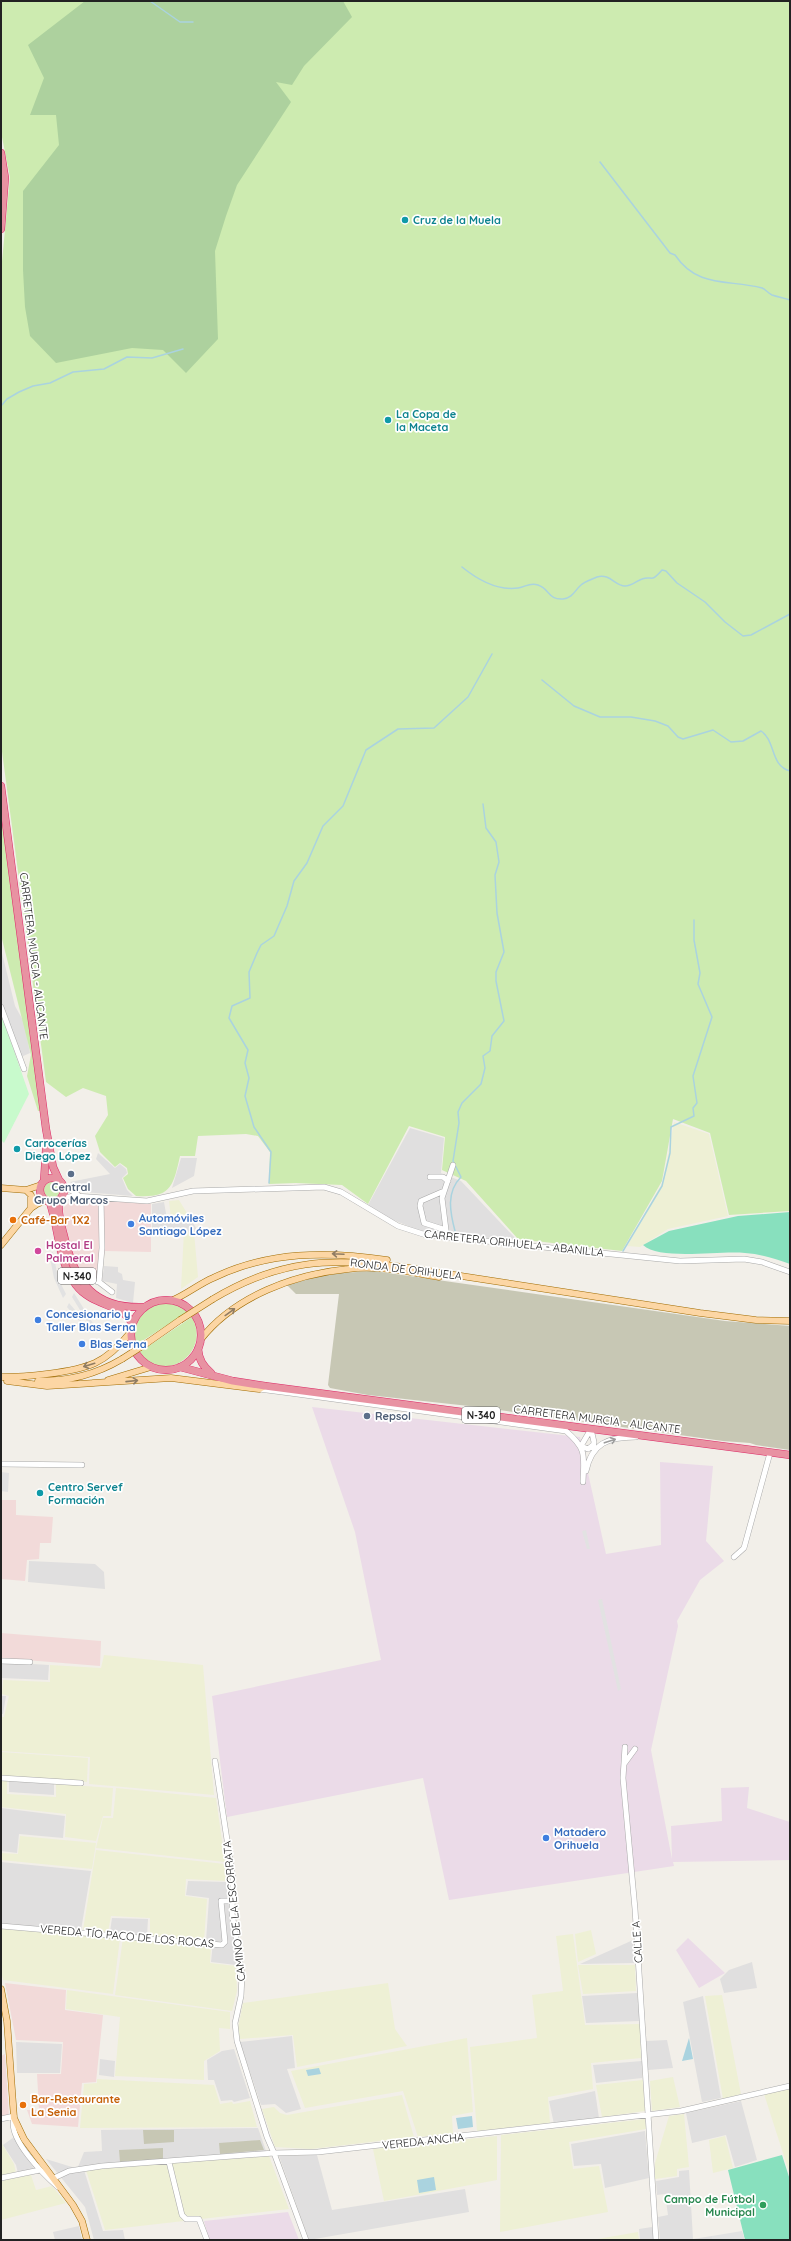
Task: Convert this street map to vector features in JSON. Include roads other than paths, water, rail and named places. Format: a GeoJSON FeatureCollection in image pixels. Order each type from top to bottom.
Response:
{"type":"FeatureCollection","features":[{"type":"Feature","properties":{"kind":"highway"},"geometry":{"type":"LineString","coordinates":[[1,153],[5,178],[1,229]]}},
{"type":"Feature","properties":{"kind":"highway","name":"CARRETERA MURCIA - ALICANTE"},"geometry":{"type":"LineString","coordinates":[[1,786],[46,1129],[53,1167],[61,1182]]}},
{"type":"Feature","properties":{"kind":"highway","name":"CARRETERA MURCIA - ALICANTE"},"geometry":{"type":"LineString","coordinates":[[42,1183],[46,1162],[46,1129]]}},
{"type":"Feature","properties":{"kind":"highway"},"geometry":{"type":"LineString","coordinates":[[42,1183],[50,1178],[61,1182]]}},
{"type":"Feature","properties":{"kind":"highway","name":"N-340"},"geometry":{"type":"LineString","coordinates":[[61,1182],[64,1191],[58,1215],[75,1272],[81,1283],[91,1293],[109,1301],[128,1306],[144,1306],[155,1301],[173,1300]]}},
{"type":"Feature","properties":{"kind":"highway","name":"N-340"},"geometry":{"type":"LineString","coordinates":[[42,1183],[40,1194],[48,1202],[66,1266],[76,1285],[85,1295],[97,1303],[125,1313],[132,1324]]}},
{"type":"Feature","properties":{"kind":"highway"},"geometry":{"type":"LineString","coordinates":[[48,1202],[61,1199]]}},
{"type":"Feature","properties":{"kind":"highway"},"geometry":{"type":"LineString","coordinates":[[173,1300],[185,1305],[194,1314],[199,1321],[201,1339],[198,1349],[191,1360],[180,1367]]}},
{"type":"Feature","properties":{"kind":"highway"},"geometry":{"type":"LineString","coordinates":[[144,1306],[132,1324],[130,1334],[136,1353],[151,1367]]}},
{"type":"Feature","properties":{"kind":"highway"},"geometry":{"type":"LineString","coordinates":[[198,1349],[198,1357],[203,1366],[212,1375]]}},
{"type":"Feature","properties":{"kind":"highway","name":"N-340"},"geometry":{"type":"LineString","coordinates":[[151,1367],[166,1370],[180,1367]]}},
{"type":"Feature","properties":{"kind":"highway","name":"CARRETERA MURCIA - ALICANTE"},"geometry":{"type":"LineString","coordinates":[[180,1367],[233,1381],[287,1391],[790,1455]]}},
{"type":"Feature","properties":{"kind":"main road"},"geometry":{"type":"LineString","coordinates":[[1,1188],[26,1190],[42,1183]]}},
{"type":"Feature","properties":{"kind":"main road"},"geometry":{"type":"LineString","coordinates":[[26,1190],[31,1195],[31,1208]]}},
{"type":"Feature","properties":{"kind":"main road"},"geometry":{"type":"LineString","coordinates":[[1,1245],[31,1208],[36,1204],[48,1202]]}},
{"type":"Feature","properties":{"kind":"main road"},"geometry":{"type":"LineString","coordinates":[[173,1300],[212,1278],[237,1268],[276,1257],[304,1254],[362,1256],[447,1270],[458,1276]]}},
{"type":"Feature","properties":{"kind":"main road","name":"RONDA DE ORIHUELA"},"geometry":{"type":"LineString","coordinates":[[4,1381],[46,1381],[74,1378],[106,1368],[180,1320],[242,1283],[275,1270],[302,1264],[329,1261],[378,1263],[700,1313],[756,1320],[790,1321]]}},
{"type":"Feature","properties":{"kind":"main road"},"geometry":{"type":"LineString","coordinates":[[201,1339],[222,1318],[256,1295],[291,1280],[341,1270],[386,1269],[506,1286],[519,1285]]}},
{"type":"Feature","properties":{"kind":"main road"},"geometry":{"type":"LineString","coordinates":[[1,1377],[35,1375],[89,1365],[104,1357],[130,1334]]}},
{"type":"Feature","properties":{"kind":"main road"},"geometry":{"type":"LineString","coordinates":[[93,1383],[151,1367]]}},
{"type":"Feature","properties":{"kind":"main road"},"geometry":{"type":"LineString","coordinates":[[4,1381],[46,1386],[170,1378],[262,1387]]}},
{"type":"Feature","properties":{"kind":"main road"},"geometry":{"type":"LineString","coordinates":[[1,1989],[8,2021],[14,2117],[24,2139],[54,2178],[78,2214],[87,2240]]}},
{"type":"Feature","properties":{"kind":"street"},"geometry":{"type":"LineString","coordinates":[[1,1007],[24,1069]]}},
{"type":"Feature","properties":{"kind":"street"},"geometry":{"type":"LineString","coordinates":[[447,1238],[442,1202],[444,1191],[454,1165]]}},
{"type":"Feature","properties":{"kind":"street"},"geometry":{"type":"LineString","coordinates":[[430,1177],[443,1177],[448,1181]]}},
{"type":"Feature","properties":{"kind":"street","name":"CARRETERA ORIHUELA - ABANILLA"},"geometry":{"type":"LineString","coordinates":[[61,1182],[81,1196]]}},
{"type":"Feature","properties":{"kind":"street","name":"CARRETERA ORIHUELA - ABANILLA"},"geometry":{"type":"LineString","coordinates":[[61,1199],[81,1196],[147,1201],[194,1191],[324,1187],[341,1192],[398,1226],[426,1235],[680,1260],[744,1259],[782,1268],[790,1272]]}},
{"type":"Feature","properties":{"kind":"street"},"geometry":{"type":"LineString","coordinates":[[444,1191],[421,1201],[420,1206],[424,1223],[446,1230]]}},
{"type":"Feature","properties":{"kind":"street"},"geometry":{"type":"LineString","coordinates":[[99,1282],[102,1248],[101,1198]]}},
{"type":"Feature","properties":{"kind":"street"},"geometry":{"type":"LineString","coordinates":[[86,1278],[99,1282],[112,1292]]}},
{"type":"Feature","properties":{"kind":"street"},"geometry":{"type":"LineString","coordinates":[[287,1391],[566,1431],[581,1446],[588,1449],[593,1445]]}},
{"type":"Feature","properties":{"kind":"street"},"geometry":{"type":"LineString","coordinates":[[591,1429],[593,1445],[583,1482],[584,1462],[581,1446],[591,1429]]}},
{"type":"Feature","properties":{"kind":"street"},"geometry":{"type":"LineString","coordinates":[[591,1454],[599,1445],[611,1440],[626,1437],[654,1438]]}},
{"type":"Feature","properties":{"kind":"street"},"geometry":{"type":"LineString","coordinates":[[751,1450],[762,1448],[790,1451]]}},
{"type":"Feature","properties":{"kind":"street"},"geometry":{"type":"LineString","coordinates":[[734,1558],[744,1548],[770,1453]]}},
{"type":"Feature","properties":{"kind":"street"},"geometry":{"type":"LineString","coordinates":[[1,1464],[82,1465]]}},
{"type":"Feature","properties":{"kind":"street"},"geometry":{"type":"LineString","coordinates":[[1,1661],[30,1662]]}},
{"type":"Feature","properties":{"kind":"street","name":"CALLE A"},"geometry":{"type":"LineString","coordinates":[[625,1747],[623,1768],[636,1909],[656,2240]]}},
{"type":"Feature","properties":{"kind":"street"},"geometry":{"type":"LineString","coordinates":[[623,1768],[628,1756],[635,1749]]}},
{"type":"Feature","properties":{"kind":"street","name":"CAMINO DE LA ESCORRATA"},"geometry":{"type":"LineString","coordinates":[[216,1761],[233,1879],[232,1901],[242,1975],[235,2033],[267,2137],[274,2152],[306,2240]]}},
{"type":"Feature","properties":{"kind":"street"},"geometry":{"type":"LineString","coordinates":[[1,1778],[81,1783]]}},
{"type":"Feature","properties":{"kind":"street","name":"VEREDA TÍO PACO DE LOS ROCAS"},"geometry":{"type":"LineString","coordinates":[[1,1926],[222,1945],[225,1942],[226,1935],[221,1901],[232,1901]]}},
{"type":"Feature","properties":{"kind":"street","name":"VEREDA ANCHA"},"geometry":{"type":"LineString","coordinates":[[54,2178],[65,2172],[74,2170],[274,2152],[318,2152],[681,2112],[790,2086]]}},
{"type":"Feature","properties":{"kind":"street"},"geometry":{"type":"LineString","coordinates":[[1,2119],[14,2117],[13,2123],[15,2132],[24,2150],[40,2170],[66,2195]]}},
{"type":"Feature","properties":{"kind":"street"},"geometry":{"type":"LineString","coordinates":[[169,2162],[182,2215],[186,2219],[199,2219],[206,2240]]}},
{"type":"Feature","properties":{"kind":"street"},"geometry":{"type":"LineString","coordinates":[[1,2178],[40,2170]]}},
{"type":"Feature","properties":{"kind":"water"},"geometry":{"type":"Polygon","coordinates":[[[689,2038],[693,2059],[682,2061],[689,2038]]]}},
{"type":"Feature","properties":{"kind":"water"},"geometry":{"type":"Polygon","coordinates":[[[319,2068],[321,2074],[308,2076],[306,2070],[319,2068]]]}},
{"type":"Feature","properties":{"kind":"water"},"geometry":{"type":"Polygon","coordinates":[[[472,2116],[473,2127],[458,2129],[456,2118],[472,2116]]]}},
{"type":"Feature","properties":{"kind":"water"},"geometry":{"type":"Polygon","coordinates":[[[434,2177],[436,2190],[419,2193],[417,2180],[434,2177]]]}},
{"type":"Feature","properties":{"kind":"waterway"},"geometry":{"type":"LineString","coordinates":[[150,1],[180,22],[193,22]]}},
{"type":"Feature","properties":{"kind":"waterway"},"geometry":{"type":"LineString","coordinates":[[600,162],[670,253],[675,255],[684,266],[704,278],[762,288],[772,295],[790,300]]}},
{"type":"Feature","properties":{"kind":"waterway"},"geometry":{"type":"LineString","coordinates":[[1,406],[7,399],[19,392],[33,386],[50,383],[73,372],[104,369],[127,357],[152,358],[183,349]]}},
{"type":"Feature","properties":{"kind":"waterway"},"geometry":{"type":"LineString","coordinates":[[462,567],[488,584],[503,588],[518,588],[535,584],[545,589],[554,598],[558,599],[563,599],[572,595],[582,584],[597,577],[602,576],[609,578],[618,584],[627,586],[642,579],[653,578],[662,570],[666,571],[677,583],[705,602],[725,622],[743,636],[751,635],[790,614]]}},
{"type":"Feature","properties":{"kind":"waterway"},"geometry":{"type":"LineString","coordinates":[[269,1183],[271,1152],[254,1127],[245,1096],[249,1078],[245,1063],[248,1050],[229,1018],[232,1006],[250,998],[249,972],[257,953],[261,945],[274,936],[287,906],[294,881],[307,863],[323,826],[343,806],[366,750],[398,729],[434,728],[468,697],[492,654]]}},
{"type":"Feature","properties":{"kind":"waterway"},"geometry":{"type":"LineString","coordinates":[[542,680],[574,706],[600,717],[631,717],[655,721],[668,726],[678,737],[683,739],[713,730],[731,742],[743,741],[761,731],[766,735],[779,764],[790,771]]}},
{"type":"Feature","properties":{"kind":"waterway"},"geometry":{"type":"LineString","coordinates":[[455,1231],[450,1202],[453,1189],[461,1177],[453,1161],[459,1123],[458,1112],[462,1103],[481,1084],[485,1068],[483,1056],[490,1051],[492,1036],[504,1021],[496,981],[496,972],[504,952],[497,913],[495,875],[499,862],[496,842],[486,828],[483,804]]}},
{"type":"Feature","properties":{"kind":"waterway"},"geometry":{"type":"LineString","coordinates":[[623,1251],[662,1186],[670,1153],[671,1127],[694,1116],[693,1108],[697,1103],[693,1076],[712,1017],[698,984],[700,973],[694,940],[694,920]]}},
{"type":"Feature","properties":{"kind":"place","name":"Cruz de la Muela"},"geometry":{"type":"Point","coordinates":[405,220]}},
{"type":"Feature","properties":{"kind":"place","name":"La Copa de la Maceta"},"geometry":{"type":"Point","coordinates":[388,420]}},
{"type":"Feature","properties":{"kind":"place","name":"Carrocerías Diego López"},"geometry":{"type":"Point","coordinates":[17,1149]}},
{"type":"Feature","properties":{"kind":"place","name":"Central Grupo Marcos"},"geometry":{"type":"Point","coordinates":[71,1174]}},
{"type":"Feature","properties":{"kind":"place","name":"Café-Bar 1X2"},"geometry":{"type":"Point","coordinates":[13,1220]}},
{"type":"Feature","properties":{"kind":"place","name":"Automóviles Santiago López"},"geometry":{"type":"Point","coordinates":[131,1224]}},
{"type":"Feature","properties":{"kind":"place","name":"Hostal El Palmeral"},"geometry":{"type":"Point","coordinates":[38,1251]}},
{"type":"Feature","properties":{"kind":"place","name":"Concesionario y Taller Blas Serna"},"geometry":{"type":"Point","coordinates":[38,1320]}},
{"type":"Feature","properties":{"kind":"place","name":"Blas Serna"},"geometry":{"type":"Point","coordinates":[82,1344]}},
{"type":"Feature","properties":{"kind":"place","name":"Repsol"},"geometry":{"type":"Point","coordinates":[367,1416]}},
{"type":"Feature","properties":{"kind":"place","name":"Centro Servef Formación"},"geometry":{"type":"Point","coordinates":[40,1493]}},
{"type":"Feature","properties":{"kind":"place","name":"Matadero Orihuela"},"geometry":{"type":"Point","coordinates":[546,1838]}},
{"type":"Feature","properties":{"kind":"place","name":"Bar-Restaurante La Senia"},"geometry":{"type":"Point","coordinates":[23,2105]}},
{"type":"Feature","properties":{"kind":"place","name":"Campo de Fútbol Municipal"},"geometry":{"type":"Point","coordinates":[763,2205]}}]}
